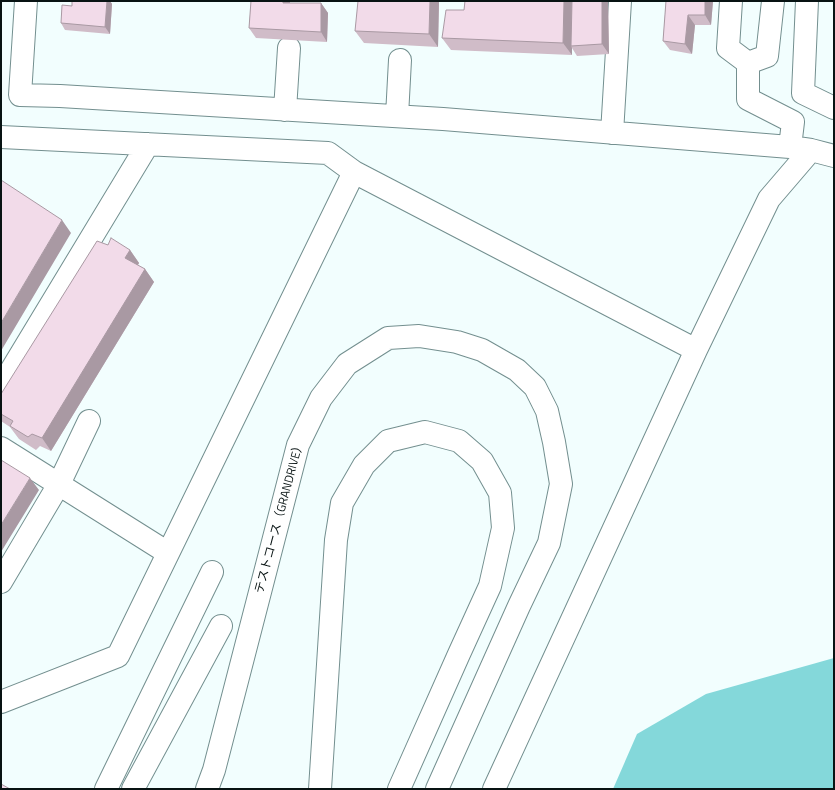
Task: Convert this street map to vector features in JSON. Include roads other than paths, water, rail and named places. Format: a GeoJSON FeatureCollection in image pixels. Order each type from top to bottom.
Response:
{"type":"FeatureCollection","features":[{"type":"Feature","properties":{"kind":"street"},"geometry":{"type":"LineString","coordinates":[[26,1],[20,95],[60,96],[397,116],[790,147],[811,150],[834,156]]}},
{"type":"Feature","properties":{"kind":"street"},"geometry":{"type":"LineString","coordinates":[[612,133],[620,1]]}},
{"type":"Feature","properties":{"kind":"street"},"geometry":{"type":"LineString","coordinates":[[731,1],[728,48],[748,63]]}},
{"type":"Feature","properties":{"kind":"street"},"geometry":{"type":"LineString","coordinates":[[748,63],[767,56],[773,1]]}},
{"type":"Feature","properties":{"kind":"street"},"geometry":{"type":"LineString","coordinates":[[807,1],[803,93],[834,108]]}},
{"type":"Feature","properties":{"kind":"street"},"geometry":{"type":"LineString","coordinates":[[285,110],[290,48]]}},
{"type":"Feature","properties":{"kind":"street"},"geometry":{"type":"LineString","coordinates":[[397,116],[400,60]]}},
{"type":"Feature","properties":{"kind":"street"},"geometry":{"type":"LineString","coordinates":[[748,63],[748,99],[794,122],[790,147]]}},
{"type":"Feature","properties":{"kind":"street"},"geometry":{"type":"LineString","coordinates":[[1,137],[328,153],[354,172],[696,350]]}},
{"type":"Feature","properties":{"kind":"street"},"geometry":{"type":"LineString","coordinates":[[1,387],[148,144]]}},
{"type":"Feature","properties":{"kind":"street"},"geometry":{"type":"LineString","coordinates":[[494,789],[696,350],[769,199],[811,150]]}},
{"type":"Feature","properties":{"kind":"street"},"geometry":{"type":"LineString","coordinates":[[1,702],[118,656],[354,172]]}},
{"type":"Feature","properties":{"kind":"street","name":"テストコース（GRANDRIVE）"},"geometry":{"type":"LineString","coordinates":[[207,789],[214,770],[298,445],[320,398],[347,364],[388,338],[419,336],[457,342],[482,350],[517,370],[535,387],[547,411],[561,484],[549,543],[437,789]]}},
{"type":"Feature","properties":{"kind":"street"},"geometry":{"type":"LineString","coordinates":[[1,582],[59,484],[89,421]]}},
{"type":"Feature","properties":{"kind":"street"},"geometry":{"type":"LineString","coordinates":[[320,789],[336,540],[342,503],[364,465],[388,442],[424,432],[459,441],[482,461],[500,493],[503,528],[490,586],[399,789]]}},
{"type":"Feature","properties":{"kind":"street"},"geometry":{"type":"LineString","coordinates":[[1,448],[168,553]]}},
{"type":"Feature","properties":{"kind":"street"},"geometry":{"type":"LineString","coordinates":[[106,789],[212,572]]}},
{"type":"Feature","properties":{"kind":"street"},"geometry":{"type":"LineString","coordinates":[[133,789],[222,626]]}}]}
